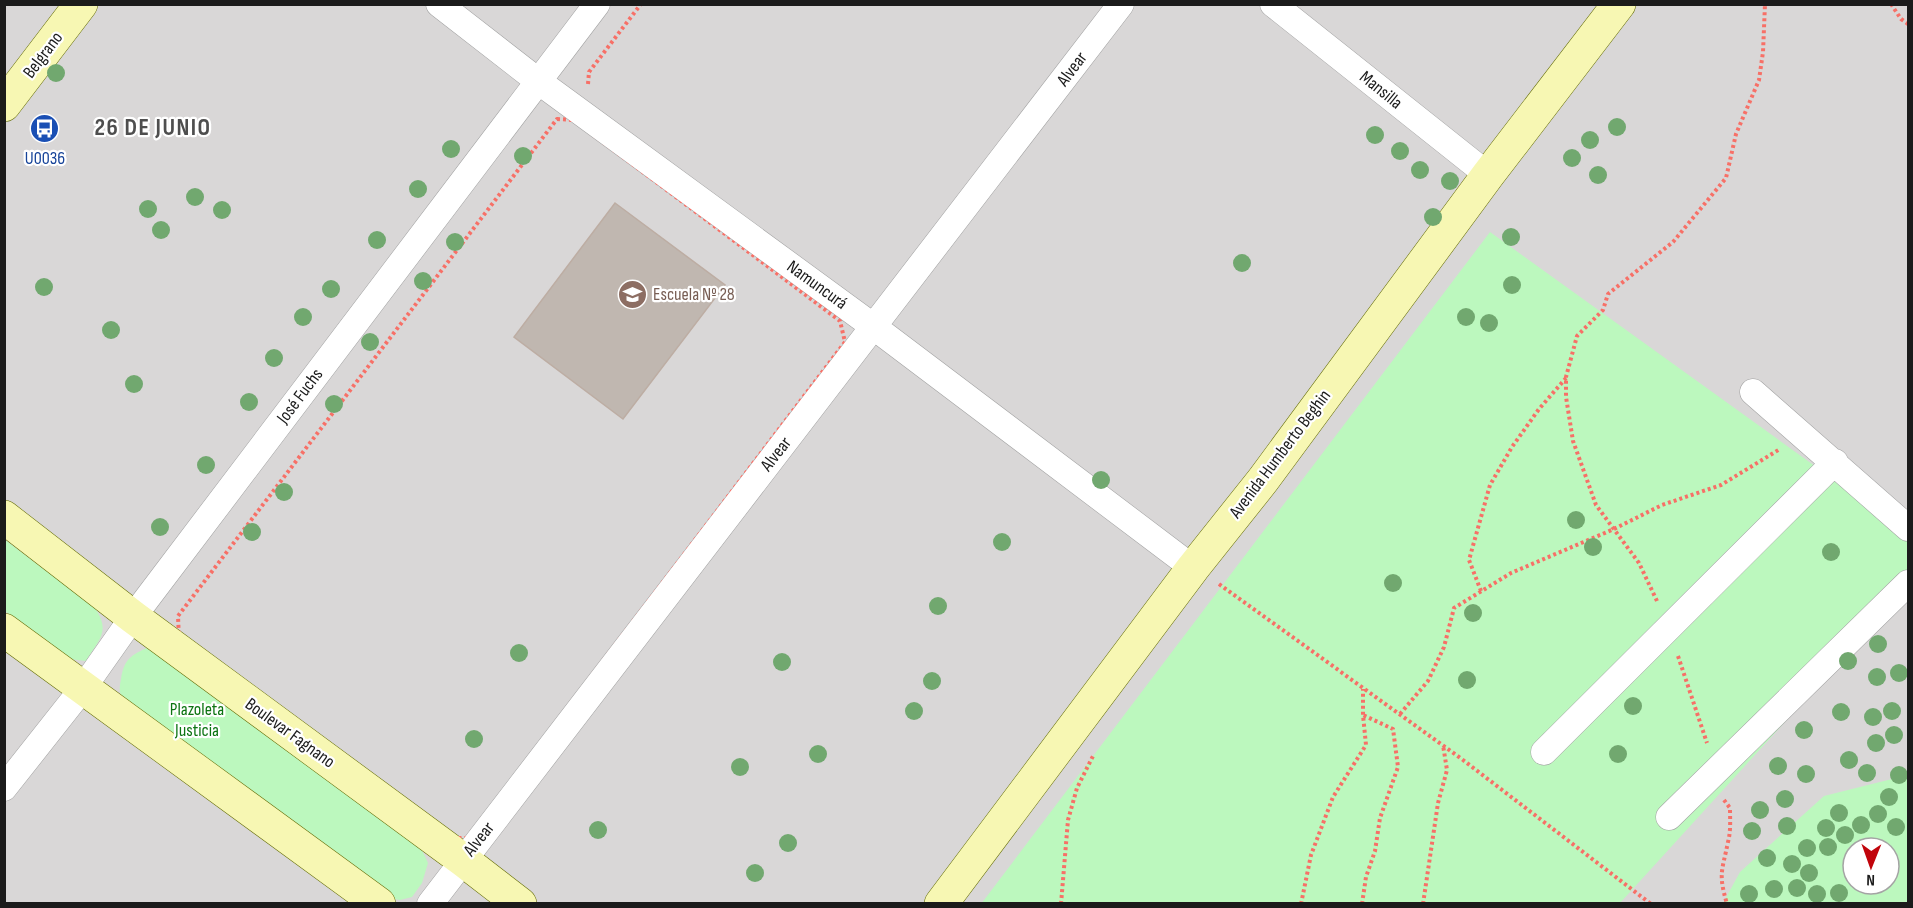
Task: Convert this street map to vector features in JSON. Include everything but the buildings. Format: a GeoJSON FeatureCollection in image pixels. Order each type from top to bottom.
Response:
{"type":"FeatureCollection","features":[{"type":"Feature","properties":{"kind":"street","name":"Belgrano"},"geometry":{"type":"LineString","coordinates":[[4,105],[81,4]]}},
{"type":"Feature","properties":{"kind":"street","name":"Namuncurá"},"geometry":{"type":"LineString","coordinates":[[439,4],[538,81],[874,327],[1193,568]]}},
{"type":"Feature","properties":{"kind":"street","name":"José Fuchs"},"geometry":{"type":"LineString","coordinates":[[4,788],[83,688],[133,617],[597,4]]}},
{"type":"Feature","properties":{"kind":"street","name":"Alvear"},"geometry":{"type":"LineString","coordinates":[[430,903],[1121,4]]}},
{"type":"Feature","properties":{"kind":"street","name":"Mansilla"},"geometry":{"type":"LineString","coordinates":[[1273,4],[1488,176]]}},
{"type":"Feature","properties":{"kind":"street","name":"Avenida Humberto Beghin"},"geometry":{"type":"LineString","coordinates":[[941,903],[1193,568],[1263,480],[1488,176],[1619,4]]}},
{"type":"Feature","properties":{"kind":"street"},"geometry":{"type":"LineString","coordinates":[[1754,392],[1908,528]]}},
{"type":"Feature","properties":{"kind":"street"},"geometry":{"type":"LineString","coordinates":[[1544,752],[1835,462]]}},
{"type":"Feature","properties":{"kind":"street","name":"Boulevar Fagnano"},"geometry":{"type":"LineString","coordinates":[[4,517],[133,617],[520,903]]}},
{"type":"Feature","properties":{"kind":"street"},"geometry":{"type":"LineString","coordinates":[[1669,817],[1908,584]]}},
{"type":"Feature","properties":{"kind":"street"},"geometry":{"type":"LineString","coordinates":[[4,630],[379,903]]}},
{"type":"Feature","properties":{"kind":"path"},"geometry":{"type":"LineString","coordinates":[[1727,903],[1721,882],[1722,862],[1729,841],[1730,808],[1720,795],[1712,776],[1710,753],[1668,628],[1639,563],[1596,505],[1573,441],[1566,397],[1566,377],[1577,336],[1604,310],[1608,294],[1673,242],[1726,178],[1736,134],[1759,80],[1765,4]]}},
{"type":"Feature","properties":{"kind":"path"},"geometry":{"type":"LineString","coordinates":[[1891,4],[1901,19],[1908,24]]}},
{"type":"Feature","properties":{"kind":"path"},"geometry":{"type":"LineString","coordinates":[[179,638],[178,616],[192,597],[557,119],[574,120]]}},
{"type":"Feature","properties":{"kind":"path"},"geometry":{"type":"LineString","coordinates":[[1481,591],[1469,560],[1490,485],[1512,447],[1539,409],[1566,377]]}},
{"type":"Feature","properties":{"kind":"path"},"geometry":{"type":"LineString","coordinates":[[1400,714],[1428,681],[1444,647],[1454,608],[1511,573],[1614,529],[1662,505],[1721,485],[1804,434]]}},
{"type":"Feature","properties":{"kind":"path"},"geometry":{"type":"LineString","coordinates":[[1193,568],[1220,584],[1442,744],[1651,903]]}},
{"type":"Feature","properties":{"kind":"path"},"geometry":{"type":"LineString","coordinates":[[1301,903],[1311,855],[1333,797],[1366,745],[1363,688]]}},
{"type":"Feature","properties":{"kind":"path"},"geometry":{"type":"LineString","coordinates":[[1362,903],[1366,877],[1375,851],[1380,818],[1398,767],[1393,729],[1363,715]]}},
{"type":"Feature","properties":{"kind":"path"},"geometry":{"type":"LineString","coordinates":[[1423,903],[1438,803],[1447,770],[1442,744]]}},
{"type":"Feature","properties":{"kind":"path"},"geometry":{"type":"LineString","coordinates":[[1061,903],[1068,820],[1077,788],[1096,750]]}},
{"type":"Feature","properties":{"kind":"shaded area"},"geometry":{"type":"Polygon","coordinates":[[[5,5],[1908,5],[1908,903],[5,904],[5,5]]]}},
{"type":"Feature","properties":{"kind":"green space"},"geometry":{"type":"Polygon","coordinates":[[[1490,232],[1908,533],[1908,587],[1620,903],[981,904],[1490,232]]]}},
{"type":"Feature","properties":{"kind":"green space"},"geometry":{"type":"Polygon","coordinates":[[[4,539],[95,608],[100,616],[103,630],[86,661],[69,659],[5,611],[4,539]]]}},
{"type":"Feature","properties":{"kind":"green space","name":"Plazoleta Justicia"},"geometry":{"type":"Polygon","coordinates":[[[149,647],[419,844],[428,863],[422,883],[412,897],[400,900],[387,898],[124,703],[120,688],[126,662],[133,655],[149,647]]]}},
{"type":"Feature","properties":{"kind":"green space"},"geometry":{"type":"Polygon","coordinates":[[[1908,775],[1908,903],[1723,903],[1740,872],[1824,796],[1908,775]]]}},
{"type":"Feature","properties":{"kind":"place","name":"U0036"},"geometry":{"type":"Point","coordinates":[45,129]}},
{"type":"Feature","properties":{"kind":"place","name":"Escuela Nº 28"},"geometry":{"type":"Point","coordinates":[632,294]}},
{"type":"Feature","properties":{"kind":"district","name":"26 DE JUNIO"},"geometry":{"type":"Point","coordinates":[153,127]}}]}
